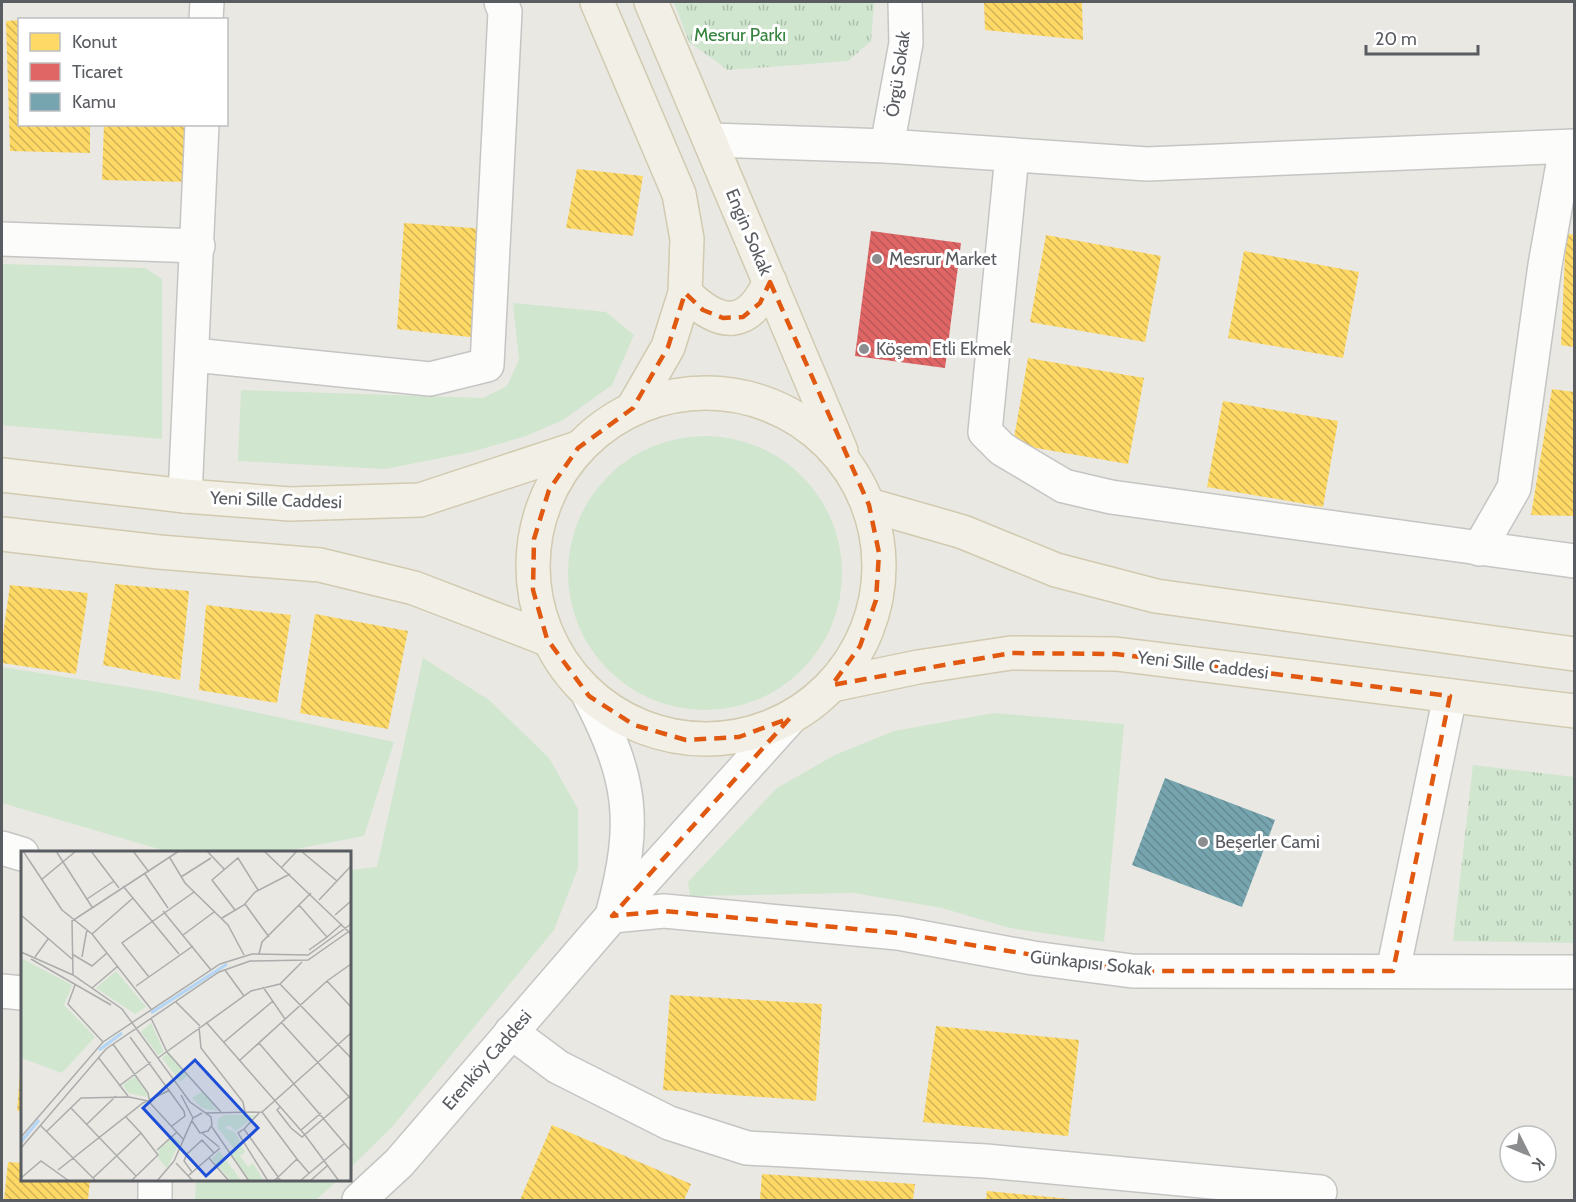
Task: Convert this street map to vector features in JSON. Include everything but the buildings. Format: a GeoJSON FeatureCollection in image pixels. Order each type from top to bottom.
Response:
{"type":"FeatureCollection","features":[{"type":"Feature","properties":{"kind":"main road"},"geometry":{"type":"LineString","coordinates":[[597,2],[678,194],[687,239],[685,293],[668,346],[633,408]]}},
{"type":"Feature","properties":{"kind":"main road","name":"Engin Sokak"},"geometry":{"type":"LineString","coordinates":[[651,2],[846,464]]}},
{"type":"Feature","properties":{"kind":"main road"},"geometry":{"type":"LineString","coordinates":[[685,293],[703,310],[723,318],[743,317],[760,303],[770,282]]}},
{"type":"Feature","properties":{"kind":"main road"},"geometry":{"type":"LineString","coordinates":[[726,393],[783,411],[813,429],[846,464],[869,505],[879,553],[876,600],[860,646],[832,685],[790,718],[739,737],[686,740],[634,725],[589,696],[566,669],[547,639],[533,590],[534,539],[549,490],[578,448],[604,425],[633,408],[679,394],[726,393]]}},
{"type":"Feature","properties":{"kind":"main road","name":"Yeni Sille Caddesi"},"geometry":{"type":"LineString","coordinates":[[2,475],[185,496],[290,504],[420,500],[578,448]]}},
{"type":"Feature","properties":{"kind":"main road"},"geometry":{"type":"LineString","coordinates":[[869,505],[963,532],[1056,570],[1156,596],[1575,654]]}},
{"type":"Feature","properties":{"kind":"main road"},"geometry":{"type":"LineString","coordinates":[[2,534],[159,552],[320,565],[414,588],[547,639]]}},
{"type":"Feature","properties":{"kind":"main road","name":"Yeni Sille Caddesi"},"geometry":{"type":"LineString","coordinates":[[832,685],[918,667],[1011,653],[1116,654],[1575,711]]}},
{"type":"Feature","properties":{"kind":"street"},"geometry":{"type":"LineString","coordinates":[[206,18],[207,2]]}},
{"type":"Feature","properties":{"kind":"street"},"geometry":{"type":"LineString","coordinates":[[194,355],[430,379],[487,365],[505,12],[501,2]]}},
{"type":"Feature","properties":{"kind":"street","name":"Örgü Sokak"},"geometry":{"type":"LineString","coordinates":[[887,146],[906,43],[905,2]]}},
{"type":"Feature","properties":{"kind":"street"},"geometry":{"type":"LineString","coordinates":[[185,496],[194,355],[202,126]]}},
{"type":"Feature","properties":{"kind":"street"},"geometry":{"type":"LineString","coordinates":[[711,140],[887,146],[1148,164],[1572,148],[1545,265],[1514,488],[1479,549]]}},
{"type":"Feature","properties":{"kind":"street"},"geometry":{"type":"LineString","coordinates":[[1012,155],[986,432],[1002,449],[1064,486],[1112,497],[1575,561]]}},
{"type":"Feature","properties":{"kind":"street"},"geometry":{"type":"LineString","coordinates":[[2,239],[198,246]]}},
{"type":"Feature","properties":{"kind":"street"},"geometry":{"type":"LineString","coordinates":[[589,696],[612,740],[625,784],[629,831],[623,872],[612,916]]}},
{"type":"Feature","properties":{"kind":"street"},"geometry":{"type":"LineString","coordinates":[[1393,971],[1450,696]]}},
{"type":"Feature","properties":{"kind":"street","name":"Erenköy Caddesi"},"geometry":{"type":"LineString","coordinates":[[358,1200],[399,1163],[612,916],[790,718]]}},
{"type":"Feature","properties":{"kind":"street"},"geometry":{"type":"LineString","coordinates":[[2,848],[21,854]]}},
{"type":"Feature","properties":{"kind":"street","name":"Günkapısı Sokak"},"geometry":{"type":"LineString","coordinates":[[612,916],[664,911],[898,933],[1033,958],[1132,971],[1575,972]]}},
{"type":"Feature","properties":{"kind":"street"},"geometry":{"type":"LineString","coordinates":[[2,991],[21,993]]}},
{"type":"Feature","properties":{"kind":"street"},"geometry":{"type":"LineString","coordinates":[[511,1032],[558,1067],[669,1123],[747,1148],[986,1161],[1320,1192]]}},
{"type":"Feature","properties":{"kind":"street"},"geometry":{"type":"LineString","coordinates":[[155,1181],[155,1200]]}},
{"type":"Feature","properties":{"kind":"highlighted area"},"geometry":{"type":"Polygon","coordinates":[[[770,282],[869,505],[879,553],[876,600],[860,646],[832,685],[1011,653],[1116,654],[1450,696],[1393,971],[1132,971],[898,933],[664,911],[612,916],[790,718],[739,737],[686,740],[634,725],[589,696],[547,639],[533,590],[534,539],[549,490],[578,448],[633,408],[668,347],[685,293],[703,310],[723,318],[743,317],[760,303],[770,282]]]}},
{"type":"Feature","properties":{"kind":"green space","name":"Mesrur Parkı"},"geometry":{"type":"Polygon","coordinates":[[[674,2],[874,2],[871,41],[848,61],[728,70],[689,42],[674,2]]]}},
{"type":"Feature","properties":{"kind":"green space"},"geometry":{"type":"Polygon","coordinates":[[[2,264],[145,268],[162,279],[162,439],[2,425],[2,264]]]}},
{"type":"Feature","properties":{"kind":"green space"},"geometry":{"type":"Polygon","coordinates":[[[513,303],[606,312],[634,335],[612,385],[563,420],[526,436],[471,452],[385,469],[238,461],[241,390],[483,398],[507,386],[519,360],[513,303]]]}},
{"type":"Feature","properties":{"kind":"green space"},"geometry":{"type":"Polygon","coordinates":[[[692,436],[718,436],[758,446],[781,459],[802,476],[819,497],[832,520],[840,546],[842,573],[840,600],[832,626],[819,649],[802,670],[770,694],[745,705],[718,710],[692,710],[665,705],[640,694],[618,679],[599,660],[584,638],[573,613],[568,586],[568,560],[573,533],[584,508],[599,486],[618,467],[640,452],[665,441],[692,436]]]}},
{"type":"Feature","properties":{"kind":"green space"},"geometry":{"type":"Polygon","coordinates":[[[423,658],[489,700],[549,758],[578,809],[578,868],[554,930],[392,1127],[351,1167],[351,870],[377,867],[423,658]]]}},
{"type":"Feature","properties":{"kind":"green space"},"geometry":{"type":"Polygon","coordinates":[[[2,667],[160,692],[394,742],[364,836],[285,851],[166,851],[2,803],[2,667]]]}},
{"type":"Feature","properties":{"kind":"green space"},"geometry":{"type":"Polygon","coordinates":[[[994,713],[1124,724],[1104,942],[1010,928],[942,908],[854,893],[690,896],[688,882],[777,788],[835,755],[894,731],[994,713]]]}},
{"type":"Feature","properties":{"kind":"green space"},"geometry":{"type":"Polygon","coordinates":[[[1473,765],[1574,777],[1574,943],[1453,941],[1473,765]]]}},
{"type":"Feature","properties":{"kind":"green space"},"geometry":{"type":"Polygon","coordinates":[[[196,1181],[337,1181],[316,1200],[195,1200],[196,1181]]]}},
{"type":"Feature","properties":{"kind":"place","name":"Mesrur Market"},"geometry":{"type":"Point","coordinates":[877,259]}},
{"type":"Feature","properties":{"kind":"place","name":"Köşem Etli Ekmek"},"geometry":{"type":"Point","coordinates":[864,349]}},
{"type":"Feature","properties":{"kind":"place","name":"Beşerler Cami"},"geometry":{"type":"Point","coordinates":[1203,842]}}]}
